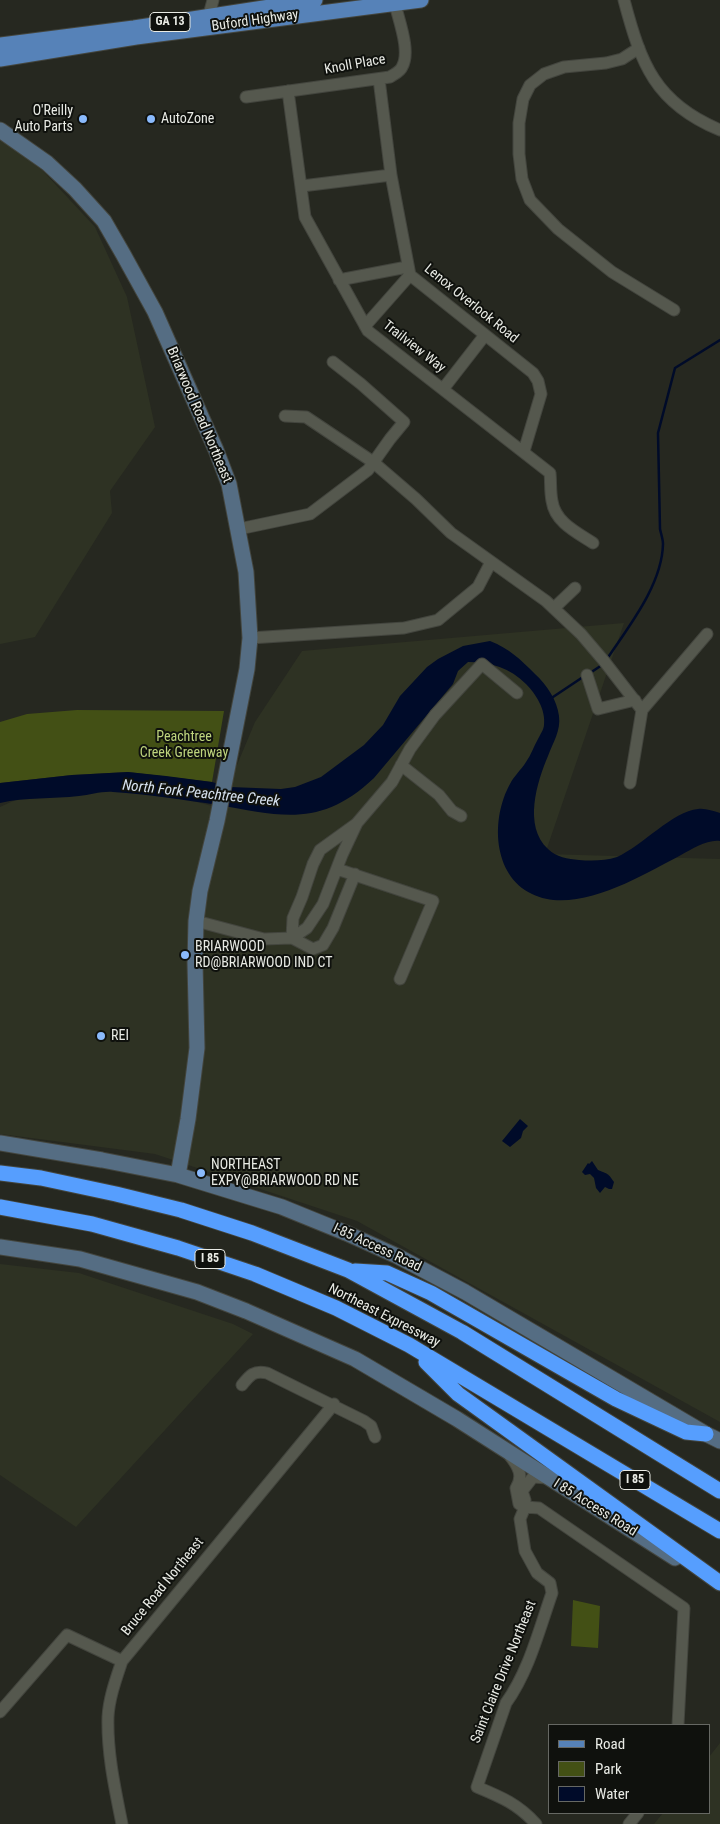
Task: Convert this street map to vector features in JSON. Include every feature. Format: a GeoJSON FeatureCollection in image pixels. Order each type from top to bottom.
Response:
{"type":"FeatureCollection","features":[{"type":"Feature","properties":{"kind":"highway","name":"Northeast Expressway"},"geometry":{"type":"LineString","coordinates":[[0,1173],[41,1178],[181,1210],[252,1233],[348,1270],[462,1332],[720,1491]]}},
{"type":"Feature","properties":{"kind":"highway","name":"Northeast Expressway"},"geometry":{"type":"LineString","coordinates":[[0,1207],[92,1224],[151,1240],[204,1256],[336,1308],[409,1345],[720,1531]]}},
{"type":"Feature","properties":{"kind":"highway"},"geometry":{"type":"LineString","coordinates":[[348,1270],[387,1273],[431,1293],[616,1399],[686,1432],[706,1434]]}},
{"type":"Feature","properties":{"kind":"highway"},"geometry":{"type":"LineString","coordinates":[[409,1345],[458,1394],[720,1584]]}},
{"type":"Feature","properties":{"kind":"main road","name":"Buford Highway"},"geometry":{"type":"LineString","coordinates":[[0,45],[134,28],[315,0]]}},
{"type":"Feature","properties":{"kind":"main road","name":"Buford Highway"},"geometry":{"type":"LineString","coordinates":[[0,59],[136,37],[421,0]]}},
{"type":"Feature","properties":{"kind":"main road","name":"Briarwood Road Northeast"},"geometry":{"type":"LineString","coordinates":[[0,130],[47,163],[75,189],[104,221],[155,312],[212,442],[229,484],[239,529],[246,572],[250,638],[247,669],[236,734],[200,891],[196,921],[195,963],[197,1048],[188,1120],[178,1175]]}},
{"type":"Feature","properties":{"kind":"main road","name":"I-85 Access Road"},"geometry":{"type":"LineString","coordinates":[[0,1143],[178,1175],[282,1207],[346,1233],[397,1256],[465,1292],[720,1441]]}},
{"type":"Feature","properties":{"kind":"main road","name":"I 85 Access Road"},"geometry":{"type":"LineString","coordinates":[[0,1247],[80,1259],[197,1292],[246,1311],[355,1359],[472,1429],[628,1529],[720,1584]]}},
{"type":"Feature","properties":{"kind":"street"},"geometry":{"type":"LineString","coordinates":[[209,15],[213,0]]}},
{"type":"Feature","properties":{"kind":"street"},"geometry":{"type":"LineString","coordinates":[[624,0],[649,74],[669,99],[699,122],[720,130]]}},
{"type":"Feature","properties":{"kind":"street","name":"Knoll Place"},"geometry":{"type":"LineString","coordinates":[[246,97],[390,77],[401,69],[406,58],[395,4]]}},
{"type":"Feature","properties":{"kind":"street"},"geometry":{"type":"LineString","coordinates":[[639,48],[622,59],[606,63],[564,66],[544,74],[530,86],[523,99],[519,124],[519,154],[522,179],[530,200],[558,229],[612,272],[674,310]]}},
{"type":"Feature","properties":{"kind":"street","name":"Lenox Overlook Road"},"geometry":{"type":"LineString","coordinates":[[379,79],[391,175],[408,271],[533,373],[538,381],[541,394],[524,451]]}},
{"type":"Feature","properties":{"kind":"street","name":"Trailview Way"},"geometry":{"type":"LineString","coordinates":[[288,91],[305,218],[368,331],[550,473],[552,504],[555,513],[562,522],[592,543]]}},
{"type":"Feature","properties":{"kind":"street"},"geometry":{"type":"LineString","coordinates":[[302,186],[391,175]]}},
{"type":"Feature","properties":{"kind":"street"},"geometry":{"type":"LineString","coordinates":[[339,280],[408,271]]}},
{"type":"Feature","properties":{"kind":"street"},"geometry":{"type":"LineString","coordinates":[[365,326],[408,271]]}},
{"type":"Feature","properties":{"kind":"street"},"geometry":{"type":"LineString","coordinates":[[443,389],[485,335]]}},
{"type":"Feature","properties":{"kind":"street"},"geometry":{"type":"LineString","coordinates":[[239,529],[310,514],[368,470],[404,422],[362,384],[333,362]]}},
{"type":"Feature","properties":{"kind":"street"},"geometry":{"type":"LineString","coordinates":[[285,416],[306,417],[373,462],[416,499],[451,533],[546,601],[581,634],[642,710]]}},
{"type":"Feature","properties":{"kind":"street"},"geometry":{"type":"LineString","coordinates":[[250,638],[404,628],[438,620],[478,587],[491,562]]}},
{"type":"Feature","properties":{"kind":"street"},"geometry":{"type":"LineString","coordinates":[[554,608],[574,588]]}},
{"type":"Feature","properties":{"kind":"street"},"geometry":{"type":"LineString","coordinates":[[630,783],[642,710],[707,634]]}},
{"type":"Feature","properties":{"kind":"street"},"geometry":{"type":"LineString","coordinates":[[292,938],[293,918],[320,850],[357,823],[392,782],[410,749],[435,715],[482,664],[517,693]]}},
{"type":"Feature","properties":{"kind":"street"},"geometry":{"type":"LineString","coordinates":[[586,674],[598,709],[635,700]]}},
{"type":"Feature","properties":{"kind":"street"},"geometry":{"type":"LineString","coordinates":[[401,765],[439,795],[452,811],[461,816]]}},
{"type":"Feature","properties":{"kind":"street"},"geometry":{"type":"LineString","coordinates":[[292,938],[307,928],[323,904],[357,823]]}},
{"type":"Feature","properties":{"kind":"street"},"geometry":{"type":"LineString","coordinates":[[337,869],[433,901],[400,979]]}},
{"type":"Feature","properties":{"kind":"street"},"geometry":{"type":"LineString","coordinates":[[196,921],[264,939],[292,938],[313,949],[323,945],[333,928],[355,874]]}},
{"type":"Feature","properties":{"kind":"street"},"geometry":{"type":"LineString","coordinates":[[242,1385],[252,1374],[259,1371],[267,1372],[334,1404],[364,1421],[371,1426],[375,1437]]}},
{"type":"Feature","properties":{"kind":"street","name":"Bruce Road Northeast"},"geometry":{"type":"LineString","coordinates":[[122,1824],[114,1780],[108,1717],[112,1693],[122,1661],[334,1404]]}},
{"type":"Feature","properties":{"kind":"street","name":"Saint Claire Drive Northeast"},"geometry":{"type":"LineString","coordinates":[[508,1452],[520,1469],[523,1483],[516,1488],[519,1504],[525,1507],[520,1520],[525,1551],[537,1573],[550,1583],[552,1593],[527,1663],[515,1691],[506,1703],[476,1787],[506,1798],[525,1812],[536,1824]]}},
{"type":"Feature","properties":{"kind":"street"},"geometry":{"type":"LineString","coordinates":[[523,1483],[533,1477],[548,1478]]}},
{"type":"Feature","properties":{"kind":"street"},"geometry":{"type":"LineString","coordinates":[[525,1507],[539,1508],[684,1608],[678,1724]]}},
{"type":"Feature","properties":{"kind":"street"},"geometry":{"type":"LineString","coordinates":[[0,1712],[68,1635],[122,1661]]}},
{"type":"Feature","properties":{"kind":"street"},"geometry":{"type":"LineString","coordinates":[[629,1824],[637,1814]]}},
{"type":"Feature","properties":{"kind":"shaded area"},"geometry":{"type":"Polygon","coordinates":[[[0,138],[42,170],[95,227],[127,297],[155,427],[110,491],[112,513],[35,637],[0,644],[0,138]]]}},
{"type":"Feature","properties":{"kind":"shaded area"},"geometry":{"type":"Polygon","coordinates":[[[624,623],[545,854],[720,859],[720,1422],[357,1221],[155,1154],[0,1134],[0,807],[81,770],[219,808],[255,722],[302,651],[624,623]]]}},
{"type":"Feature","properties":{"kind":"shaded area"},"geometry":{"type":"Polygon","coordinates":[[[0,1264],[79,1273],[233,1324],[253,1334],[76,1527],[0,1475],[0,1264]]]}},
{"type":"Feature","properties":{"kind":"shaded area"},"geometry":{"type":"Polygon","coordinates":[[[720,1743],[720,1824],[654,1824],[662,1814],[710,1814],[710,1756],[720,1743]]]}},
{"type":"Feature","properties":{"kind":"green space","name":"Peachtree Creek Greenway"},"geometry":{"type":"Polygon","coordinates":[[[77,710],[224,711],[212,782],[128,772],[72,775],[0,783],[0,722],[27,714],[77,710]]]}},
{"type":"Feature","properties":{"kind":"green space"},"geometry":{"type":"Polygon","coordinates":[[[573,1600],[600,1606],[598,1648],[571,1646],[573,1600]]]}},
{"type":"Feature","properties":{"kind":"water","name":"North Fork Peachtree Creek"},"geometry":{"type":"Polygon","coordinates":[[[490,641],[514,655],[539,678],[551,693],[558,710],[558,732],[540,778],[534,804],[536,828],[540,839],[551,852],[571,859],[593,861],[617,857],[678,816],[688,811],[701,809],[720,813],[720,841],[700,845],[629,882],[588,897],[568,900],[549,899],[532,894],[519,885],[509,874],[502,860],[498,829],[500,813],[513,778],[528,759],[543,730],[542,708],[537,697],[520,678],[500,667],[476,662],[468,662],[458,671],[453,684],[374,778],[355,794],[336,805],[318,811],[282,814],[166,797],[109,792],[0,803],[0,783],[72,775],[128,772],[212,782],[230,787],[281,789],[295,787],[321,777],[364,745],[383,725],[400,696],[427,667],[463,646],[490,641]]]}},
{"type":"Feature","properties":{"kind":"water"},"geometry":{"type":"Polygon","coordinates":[[[520,1119],[528,1126],[523,1131],[521,1138],[510,1147],[502,1141],[520,1119]]]}},
{"type":"Feature","properties":{"kind":"water"},"geometry":{"type":"Polygon","coordinates":[[[592,1161],[598,1170],[608,1174],[612,1179],[614,1182],[612,1189],[605,1187],[600,1193],[596,1188],[594,1178],[590,1174],[585,1175],[582,1172],[588,1163],[592,1161]]]}},
{"type":"Feature","properties":{"kind":"waterway"},"geometry":{"type":"LineString","coordinates":[[607,659],[651,590],[661,559],[663,544],[660,529],[658,433],[675,368],[720,340]]}},
{"type":"Feature","properties":{"kind":"waterway"},"geometry":{"type":"LineString","coordinates":[[590,673],[602,665]]}},
{"type":"Feature","properties":{"kind":"waterway"},"geometry":{"type":"LineString","coordinates":[[550,699],[583,677]]}},
{"type":"Feature","properties":{"kind":"place","name":"O'Reilly Auto Parts"},"geometry":{"type":"Point","coordinates":[83,119]}},
{"type":"Feature","properties":{"kind":"place","name":"AutoZone"},"geometry":{"type":"Point","coordinates":[151,119]}},
{"type":"Feature","properties":{"kind":"place","name":"BRIARWOOD RD@BRIARWOOD IND CT"},"geometry":{"type":"Point","coordinates":[185,955]}},
{"type":"Feature","properties":{"kind":"place","name":"REI"},"geometry":{"type":"Point","coordinates":[101,1036]}},
{"type":"Feature","properties":{"kind":"place","name":"NORTHEAST EXPY@BRIARWOOD RD NE"},"geometry":{"type":"Point","coordinates":[201,1173]}}]}
